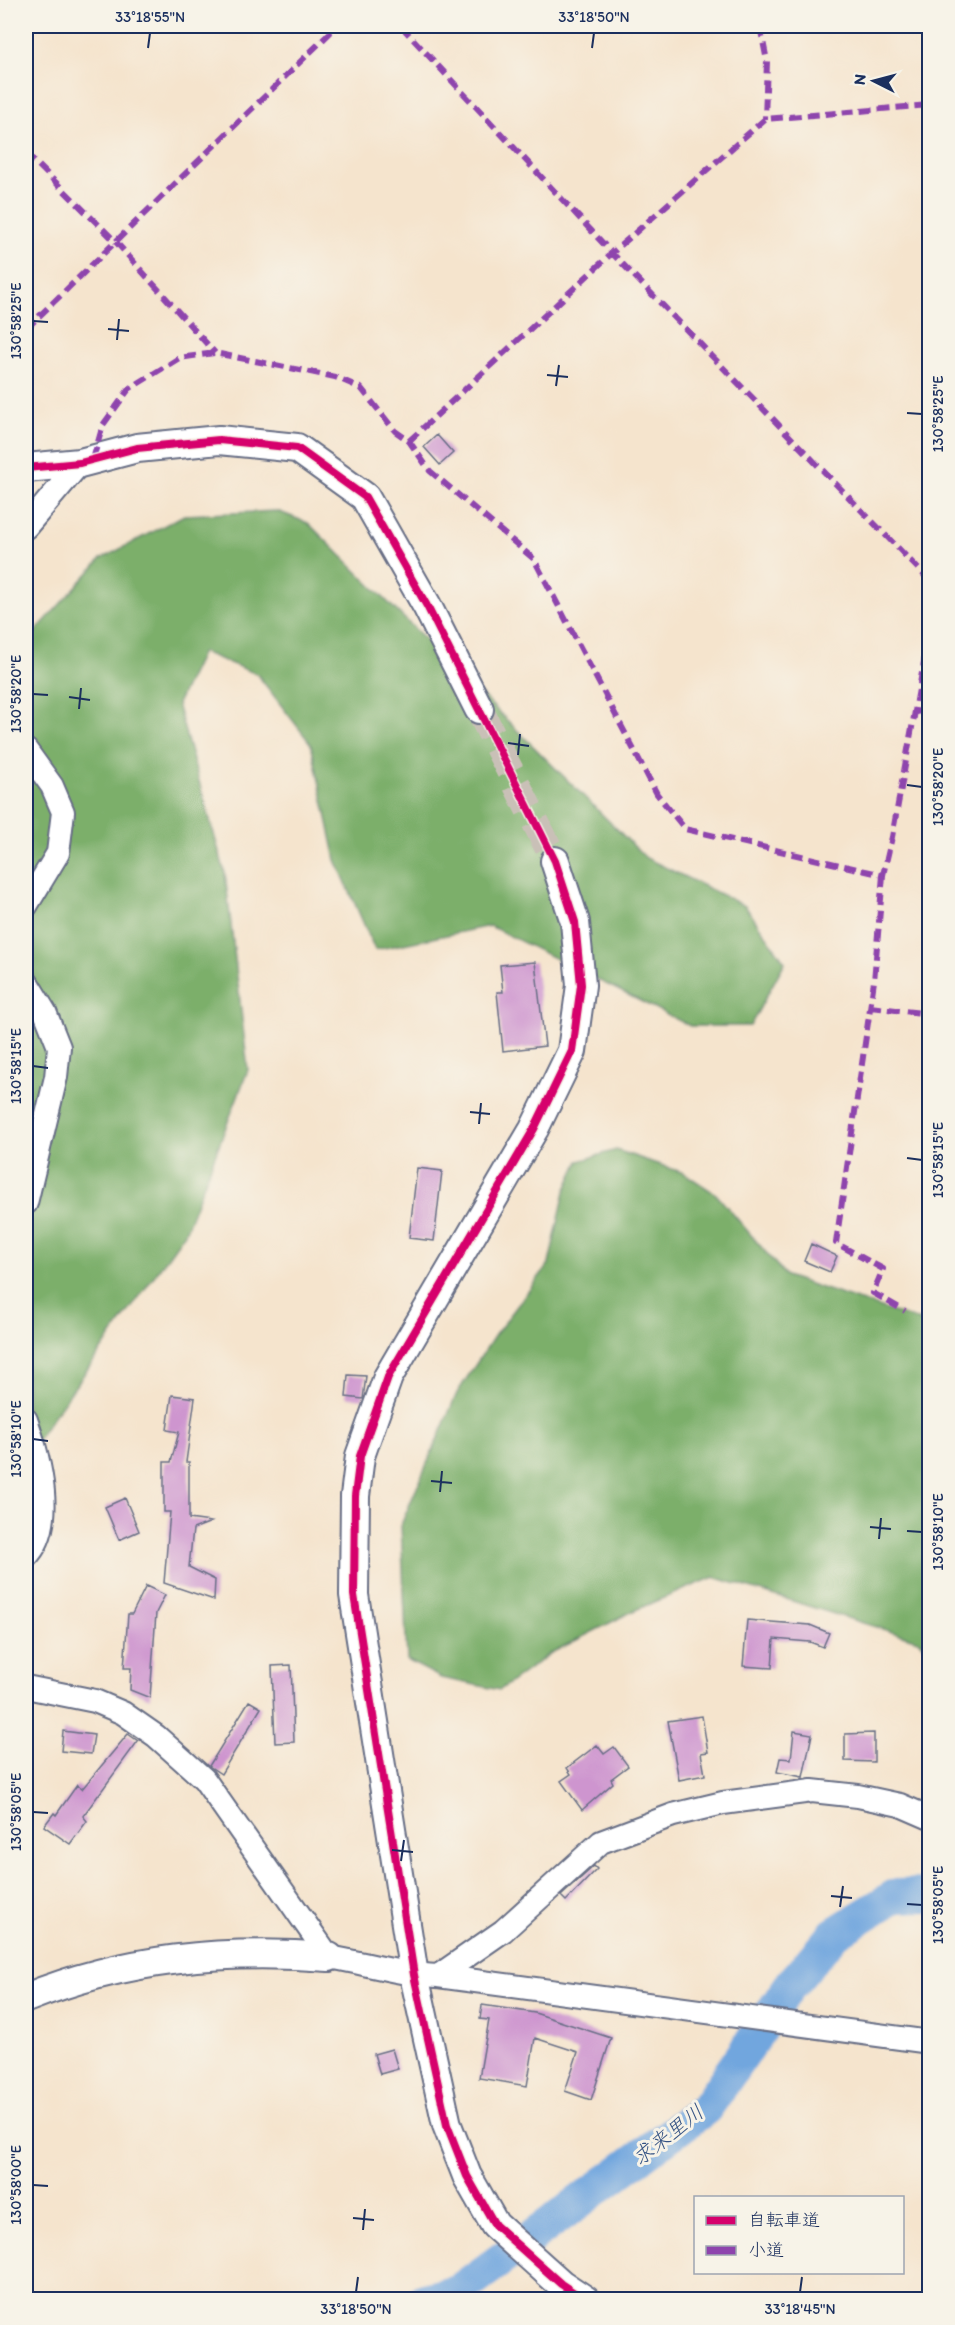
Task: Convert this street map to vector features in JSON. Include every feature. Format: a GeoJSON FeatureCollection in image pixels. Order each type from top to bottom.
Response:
{"type":"FeatureCollection","features":[{"type":"Feature","properties":{"kind":"street"},"geometry":{"type":"LineString","coordinates":[[26,468],[80,463],[137,448],[219,440],[297,448],[365,497],[428,606],[479,709]]}},
{"type":"Feature","properties":{"kind":"street"},"geometry":{"type":"LineString","coordinates":[[26,527],[80,463]]}},
{"type":"Feature","properties":{"kind":"street"},"geometry":{"type":"LineString","coordinates":[[26,750],[52,786],[63,812],[58,853],[26,906]]}},
{"type":"Feature","properties":{"kind":"street"},"geometry":{"type":"LineString","coordinates":[[555,861],[575,922],[580,975],[572,1051],[534,1129],[388,1377],[360,1456],[355,1496],[354,1595],[426,1976],[447,2125],[467,2176],[495,2226],[561,2284],[585,2300]]}},
{"type":"Feature","properties":{"kind":"street"},"geometry":{"type":"LineString","coordinates":[[26,981],[45,1012],[60,1047],[56,1077],[26,1203]]}},
{"type":"Feature","properties":{"kind":"street"},"geometry":{"type":"LineString","coordinates":[[26,1420],[44,1489],[41,1526],[36,1547],[26,1557]]}},
{"type":"Feature","properties":{"kind":"street"},"geometry":{"type":"LineString","coordinates":[[26,1687],[95,1701],[123,1713],[156,1736],[204,1779],[329,1957]]}},
{"type":"Feature","properties":{"kind":"street"},"geometry":{"type":"LineString","coordinates":[[426,1976],[503,1931],[601,1842],[674,1815],[723,1803],[812,1791],[858,1796],[900,1805],[930,1818]]}},
{"type":"Feature","properties":{"kind":"street"},"geometry":{"type":"LineString","coordinates":[[26,1998],[69,1980],[161,1960],[214,1954],[270,1952],[329,1957],[426,1976],[930,2042]]}},
{"type":"Feature","properties":{"kind":"green space"},"geometry":{"type":"Polygon","coordinates":[[[277,511],[308,523],[646,858],[745,906],[785,962],[750,1026],[690,1026],[490,926],[375,950],[336,860],[311,744],[257,674],[202,652],[177,704],[225,873],[248,1070],[185,1233],[26,1455],[26,687],[33,634],[101,559],[184,515],[277,511]]]}},
{"type":"Feature","properties":{"kind":"green space"},"geometry":{"type":"Polygon","coordinates":[[[616,1150],[684,1173],[716,1194],[786,1276],[929,1324],[929,1653],[918,1640],[714,1577],[635,1610],[551,1653],[500,1690],[441,1678],[407,1660],[401,1525],[457,1393],[495,1335],[549,1264],[565,1191],[579,1161],[616,1150]]]}},
{"type":"Feature","properties":{"kind":"building"},"geometry":{"type":"Polygon","coordinates":[[[437,435],[453,453],[440,465],[424,447],[437,435]]]}},
{"type":"Feature","properties":{"kind":"building"},"geometry":{"type":"Polygon","coordinates":[[[535,962],[545,1046],[503,1051],[497,992],[503,992],[500,965],[535,962]]]}},
{"type":"Feature","properties":{"kind":"building"},"geometry":{"type":"Polygon","coordinates":[[[417,1168],[442,1171],[434,1241],[409,1238],[417,1168]]]}},
{"type":"Feature","properties":{"kind":"building"},"geometry":{"type":"Polygon","coordinates":[[[811,1244],[837,1256],[830,1272],[804,1261],[811,1244]]]}},
{"type":"Feature","properties":{"kind":"building"},"geometry":{"type":"Polygon","coordinates":[[[348,1375],[366,1376],[363,1399],[346,1397],[348,1375]]]}},
{"type":"Feature","properties":{"kind":"building"},"geometry":{"type":"Polygon","coordinates":[[[172,1395],[195,1398],[186,1462],[189,1462],[189,1519],[211,1522],[193,1529],[189,1567],[215,1580],[214,1600],[164,1583],[170,1512],[164,1512],[164,1462],[171,1462],[179,1432],[167,1430],[172,1395]]]}},
{"type":"Feature","properties":{"kind":"building"},"geometry":{"type":"Polygon","coordinates":[[[125,1498],[139,1531],[119,1540],[105,1507],[125,1498]]]}},
{"type":"Feature","properties":{"kind":"building"},"geometry":{"type":"Polygon","coordinates":[[[146,1586],[165,1595],[156,1613],[150,1698],[130,1690],[131,1668],[124,1668],[128,1614],[132,1614],[146,1586]]]}},
{"type":"Feature","properties":{"kind":"building"},"geometry":{"type":"Polygon","coordinates":[[[747,1620],[810,1625],[829,1633],[823,1647],[810,1642],[774,1639],[772,1668],[743,1666],[747,1620]]]}},
{"type":"Feature","properties":{"kind":"building"},"geometry":{"type":"Polygon","coordinates":[[[291,1665],[294,1742],[275,1743],[272,1666],[291,1665]]]}},
{"type":"Feature","properties":{"kind":"building"},"geometry":{"type":"Polygon","coordinates":[[[249,1701],[261,1708],[221,1774],[209,1766],[249,1701]]]}},
{"type":"Feature","properties":{"kind":"building"},"geometry":{"type":"Polygon","coordinates":[[[702,1716],[708,1752],[701,1753],[705,1775],[679,1780],[668,1721],[702,1716]]]}},
{"type":"Feature","properties":{"kind":"building"},"geometry":{"type":"Polygon","coordinates":[[[63,1731],[94,1735],[91,1754],[61,1751],[63,1731]]]}},
{"type":"Feature","properties":{"kind":"building"},"geometry":{"type":"Polygon","coordinates":[[[794,1731],[812,1734],[803,1777],[777,1772],[780,1758],[791,1759],[794,1731]]]}},
{"type":"Feature","properties":{"kind":"building"},"geometry":{"type":"Polygon","coordinates":[[[874,1733],[874,1762],[845,1761],[845,1734],[874,1733]]]}},
{"type":"Feature","properties":{"kind":"building"},"geometry":{"type":"Polygon","coordinates":[[[128,1734],[138,1741],[83,1816],[87,1821],[70,1844],[44,1826],[54,1813],[56,1815],[77,1785],[82,1789],[128,1734]]]}},
{"type":"Feature","properties":{"kind":"building"},"geometry":{"type":"Polygon","coordinates":[[[597,1745],[604,1754],[614,1747],[628,1766],[611,1779],[613,1783],[582,1810],[561,1781],[571,1774],[567,1768],[597,1745]]]}},
{"type":"Feature","properties":{"kind":"building"},"geometry":{"type":"Polygon","coordinates":[[[594,1866],[597,1869],[566,1901],[561,1896],[594,1866]]]}},
{"type":"Feature","properties":{"kind":"building"},"geometry":{"type":"Polygon","coordinates":[[[482,2005],[535,2013],[611,2038],[591,2100],[565,2091],[578,2052],[535,2038],[527,2086],[479,2078],[489,2020],[480,2019],[482,2005]]]}},
{"type":"Feature","properties":{"kind":"building"},"geometry":{"type":"Polygon","coordinates":[[[392,2049],[398,2069],[380,2074],[374,2054],[392,2049]]]}},
{"type":"Feature","properties":{"kind":"waterway","name":"求来里川"},"geometry":{"type":"LineString","coordinates":[[423,2300],[457,2292],[706,2108],[789,1987],[834,1934],[895,1896],[930,1895]]}},
{"type":"Feature","properties":{"kind":"tunnel"},"geometry":{"type":"LineString","coordinates":[[479,709],[555,861]]}},
{"type":"Feature","properties":{"kind":"marked path"},"geometry":{"type":"LineString","coordinates":[[26,329],[337,26]]}},
{"type":"Feature","properties":{"kind":"marked path"},"geometry":{"type":"LineString","coordinates":[[401,26],[612,253],[930,581]]}},
{"type":"Feature","properties":{"kind":"marked path"},"geometry":{"type":"LineString","coordinates":[[760,26],[767,61],[765,119]]}},
{"type":"Feature","properties":{"kind":"marked path"},"geometry":{"type":"LineString","coordinates":[[409,441],[612,253],[765,119],[930,105]]}},
{"type":"Feature","properties":{"kind":"marked path"},"geometry":{"type":"LineString","coordinates":[[26,153],[115,241],[215,353]]}},
{"type":"Feature","properties":{"kind":"marked path"},"geometry":{"type":"LineString","coordinates":[[93,459],[103,425],[129,389],[179,358],[215,353],[335,377],[361,388],[395,431],[409,441],[430,471],[534,559],[657,794],[685,829],[883,875],[930,629]]}},
{"type":"Feature","properties":{"kind":"marked path"},"geometry":{"type":"LineString","coordinates":[[915,711],[930,713]]}},
{"type":"Feature","properties":{"kind":"marked path"},"geometry":{"type":"LineString","coordinates":[[883,875],[874,981],[836,1243],[883,1269],[873,1293],[905,1311]]}},
{"type":"Feature","properties":{"kind":"marked path"},"geometry":{"type":"LineString","coordinates":[[870,1007],[930,1014]]}},
{"type":"Feature","properties":{"kind":"cycle path"},"geometry":{"type":"LineString","coordinates":[[26,468],[80,463],[137,448],[219,440],[297,448],[365,497],[427,606],[555,861],[575,922],[581,985],[572,1051],[534,1129],[388,1377],[360,1456],[355,1496],[354,1595],[414,1975],[447,2125],[467,2176],[495,2225],[561,2284],[585,2300]]}}]}
